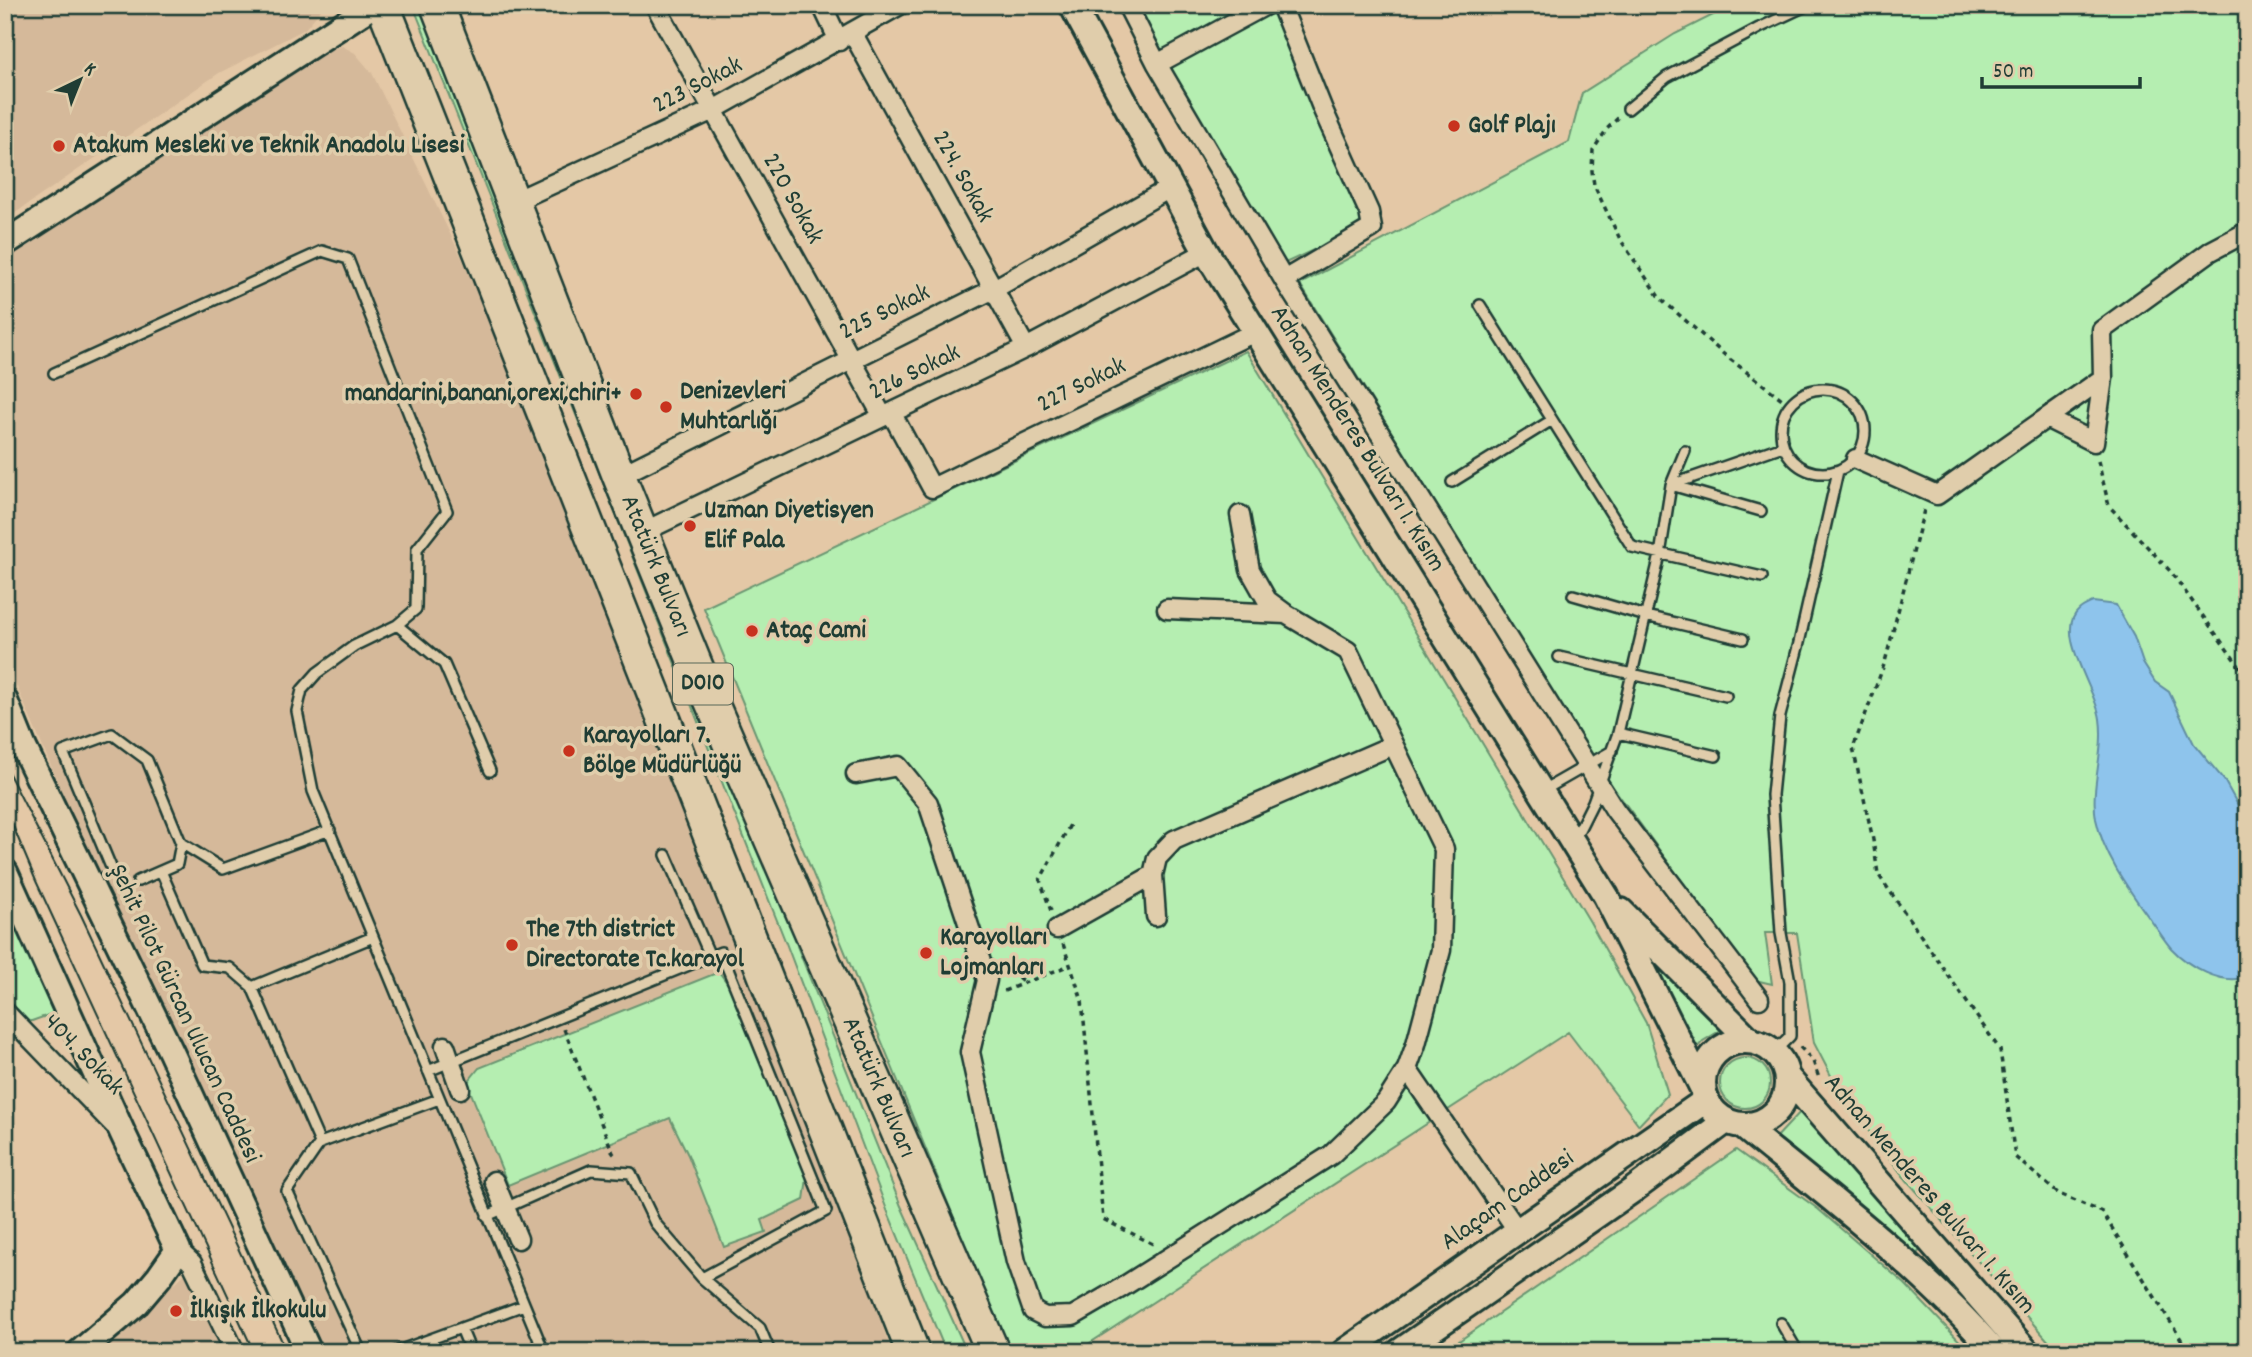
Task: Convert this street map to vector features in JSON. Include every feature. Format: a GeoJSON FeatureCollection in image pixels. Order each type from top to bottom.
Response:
{"type":"FeatureCollection","features":[{"type":"Feature","properties":{"kind":"highway","name":"Atatürk Bulvarı"},"geometry":{"type":"LineString","coordinates":[[383,5],[913,1352]]}},
{"type":"Feature","properties":{"kind":"highway","name":"Atatürk Bulvarı"},"geometry":{"type":"LineString","coordinates":[[437,5],[641,533],[706,691],[993,1352]]}},
{"type":"Feature","properties":{"kind":"main road"},"geometry":{"type":"LineString","coordinates":[[5,243],[373,5]]}},
{"type":"Feature","properties":{"kind":"main road","name":"Adnan Menderes Bulvarı 1. Kısım"},"geometry":{"type":"LineString","coordinates":[[1072,5],[1206,252],[1606,896],[1704,1094]]}},
{"type":"Feature","properties":{"kind":"main road","name":"Şehit Pilot Gürcan Ulucan Caddesi"},"geometry":{"type":"LineString","coordinates":[[5,701],[24,748],[172,1052],[309,1352]]}},
{"type":"Feature","properties":{"kind":"main road"},"geometry":{"type":"LineString","coordinates":[[5,872],[178,1251],[138,1303],[80,1352]]}},
{"type":"Feature","properties":{"kind":"main road","name":"Adnan Menderes Bulvarı 1. Kısım"},"geometry":{"type":"LineString","coordinates":[[1606,896],[1751,1041]]}},
{"type":"Feature","properties":{"kind":"main road"},"geometry":{"type":"LineString","coordinates":[[1751,1041],[1774,1052],[1787,1077],[1784,1100],[1776,1112],[1756,1124],[1733,1123],[1713,1112],[1704,1094],[1703,1073],[1715,1053],[1731,1043],[1751,1041]]}},
{"type":"Feature","properties":{"kind":"main road","name":"Adnan Menderes Bulvarı 1. Kısım"},"geometry":{"type":"LineString","coordinates":[[1787,1077],[2027,1352]]}},
{"type":"Feature","properties":{"kind":"main road","name":"Alaçam Caddesi"},"geometry":{"type":"LineString","coordinates":[[1344,1352],[1704,1094]]}},
{"type":"Feature","properties":{"kind":"main road"},"geometry":{"type":"LineString","coordinates":[[1399,1352],[1733,1123]]}},
{"type":"Feature","properties":{"kind":"main road","name":"Adnan Menderes Bulvarı 1. Kısım"},"geometry":{"type":"LineString","coordinates":[[1733,1123],[1889,1246],[1975,1329],[1995,1352]]}},
{"type":"Feature","properties":{"kind":"street","name":"220 Sokak"},"geometry":{"type":"LineString","coordinates":[[655,5],[851,359],[932,488]]}},
{"type":"Feature","properties":{"kind":"street","name":"224. Sokak"},"geometry":{"type":"LineString","coordinates":[[822,5],[846,37],[1026,348]]}},
{"type":"Feature","properties":{"kind":"street","name":"223 Sokak"},"geometry":{"type":"LineString","coordinates":[[513,202],[713,110],[900,5]]}},
{"type":"Feature","properties":{"kind":"street"},"geometry":{"type":"LineString","coordinates":[[1127,5],[1157,64],[1284,281],[1615,810],[1759,999]]}},
{"type":"Feature","properties":{"kind":"street"},"geometry":{"type":"LineString","coordinates":[[1157,64],[1247,9],[1266,5]]}},
{"type":"Feature","properties":{"kind":"street"},"geometry":{"type":"LineString","coordinates":[[1281,5],[1323,110],[1369,212],[1371,228],[1284,281]]}},
{"type":"Feature","properties":{"kind":"street","name":"225 Sokak"},"geometry":{"type":"LineString","coordinates":[[619,476],[994,289],[1170,188]]}},
{"type":"Feature","properties":{"kind":"street"},"geometry":{"type":"LineString","coordinates":[[2046,418],[2094,442],[2103,378],[2102,330],[2211,251],[2247,232]]}},
{"type":"Feature","properties":{"kind":"street","name":"226 Sokak"},"geometry":{"type":"LineString","coordinates":[[641,533],[1026,348],[1206,252]]}},
{"type":"Feature","properties":{"kind":"street","name":"227 Sokak"},"geometry":{"type":"LineString","coordinates":[[932,488],[1255,332]]}},
{"type":"Feature","properties":{"kind":"street"},"geometry":{"type":"LineString","coordinates":[[1856,459],[1937,495],[2103,378]]}},
{"type":"Feature","properties":{"kind":"street"},"geometry":{"type":"LineString","coordinates":[[856,774],[898,766],[928,803],[987,981],[970,1052],[1016,1262],[1033,1311],[1045,1317],[1073,1316],[1331,1155],[1386,1102],[1406,1069],[1416,1044],[1441,950],[1444,849],[1348,650],[1267,600],[1250,570],[1240,515]]}},
{"type":"Feature","properties":{"kind":"street"},"geometry":{"type":"LineString","coordinates":[[1167,609],[1286,614]]}},
{"type":"Feature","properties":{"kind":"street"},"geometry":{"type":"LineString","coordinates":[[1156,916],[1153,875],[1157,858],[1174,840],[1393,745]]}},
{"type":"Feature","properties":{"kind":"street"},"geometry":{"type":"LineString","coordinates":[[1057,929],[1153,875]]}},
{"type":"Feature","properties":{"kind":"street","name":"404. Sokak"},"geometry":{"type":"LineString","coordinates":[[5,1012],[123,1134]]}},
{"type":"Feature","properties":{"kind":"street"},"geometry":{"type":"LineString","coordinates":[[447,1054],[460,1089]]}},
{"type":"Feature","properties":{"kind":"street"},"geometry":{"type":"LineString","coordinates":[[1406,1069],[1517,1230]]}},
{"type":"Feature","properties":{"kind":"street"},"geometry":{"type":"LineString","coordinates":[[494,1181],[518,1239]]}},
{"type":"Feature","properties":{"kind":"street"},"geometry":{"type":"LineString","coordinates":[[178,1251],[192,1263],[235,1352]]}},
{"type":"Feature","properties":{"kind":"lane"},"geometry":{"type":"LineString","coordinates":[[1628,109],[1667,77],[1759,27],[1808,5]]}},
{"type":"Feature","properties":{"kind":"lane"},"geometry":{"type":"LineString","coordinates":[[54,373],[322,251],[348,259],[447,511],[417,549],[416,609],[397,625],[354,646],[317,673],[302,690],[298,711],[313,791],[544,1352]]}},
{"type":"Feature","properties":{"kind":"lane"},"geometry":{"type":"LineString","coordinates":[[1480,305],[1632,547],[1762,577]]}},
{"type":"Feature","properties":{"kind":"lane"},"geometry":{"type":"LineString","coordinates":[[1816,389],[1827,389],[1848,397],[1857,405],[1866,427],[1865,438],[1856,459],[1838,471],[1827,474],[1805,470],[1796,464],[1783,446],[1781,424],[1790,405],[1797,397],[1816,389]]}},
{"type":"Feature","properties":{"kind":"lane"},"geometry":{"type":"LineString","coordinates":[[1452,482],[1552,420]]}},
{"type":"Feature","properties":{"kind":"lane"},"geometry":{"type":"LineString","coordinates":[[1671,485],[1783,446]]}},
{"type":"Feature","properties":{"kind":"lane"},"geometry":{"type":"LineString","coordinates":[[1574,841],[1600,785],[1618,733],[1660,555],[1671,485],[1685,451]]}},
{"type":"Feature","properties":{"kind":"lane"},"geometry":{"type":"LineString","coordinates":[[1774,1052],[1790,1036],[1790,982],[1781,933],[1772,794],[1780,716],[1838,471]]}},
{"type":"Feature","properties":{"kind":"lane"},"geometry":{"type":"LineString","coordinates":[[1671,485],[1761,512]]}},
{"type":"Feature","properties":{"kind":"lane"},"geometry":{"type":"LineString","coordinates":[[1573,595],[1743,639]]}},
{"type":"Feature","properties":{"kind":"lane"},"geometry":{"type":"LineString","coordinates":[[397,625],[444,664],[490,771]]}},
{"type":"Feature","properties":{"kind":"lane"},"geometry":{"type":"LineString","coordinates":[[1559,657],[1726,696]]}},
{"type":"Feature","properties":{"kind":"lane"},"geometry":{"type":"LineString","coordinates":[[1618,733],[1716,756]]}},
{"type":"Feature","properties":{"kind":"lane"},"geometry":{"type":"LineString","coordinates":[[113,872],[64,752],[112,734],[147,760],[181,843],[177,864],[138,881]]}},
{"type":"Feature","properties":{"kind":"lane"},"geometry":{"type":"LineString","coordinates":[[1542,791],[1612,751]]}},
{"type":"Feature","properties":{"kind":"lane"},"geometry":{"type":"LineString","coordinates":[[181,843],[223,869],[330,830]]}},
{"type":"Feature","properties":{"kind":"lane"},"geometry":{"type":"LineString","coordinates":[[666,855],[710,956]]}},
{"type":"Feature","properties":{"kind":"lane"},"geometry":{"type":"LineString","coordinates":[[162,871],[202,965],[230,968],[252,988],[320,1143]]}},
{"type":"Feature","properties":{"kind":"lane"},"geometry":{"type":"LineString","coordinates":[[252,988],[373,937]]}},
{"type":"Feature","properties":{"kind":"lane"},"geometry":{"type":"LineString","coordinates":[[428,1071],[447,1054],[559,1017],[720,952],[826,1211],[702,1278]]}},
{"type":"Feature","properties":{"kind":"lane"},"geometry":{"type":"LineString","coordinates":[[361,1352],[287,1191],[320,1143],[439,1099]]}},
{"type":"Feature","properties":{"kind":"lane"},"geometry":{"type":"LineString","coordinates":[[487,1216],[591,1170],[631,1173],[654,1223],[702,1278],[760,1328],[770,1352]]}},
{"type":"Feature","properties":{"kind":"lane"},"geometry":{"type":"LineString","coordinates":[[395,1352],[524,1305]]}},
{"type":"Feature","properties":{"kind":"lane"},"geometry":{"type":"LineString","coordinates":[[1782,1323],[1798,1352]]}},
{"type":"Feature","properties":{"kind":"lane"},"geometry":{"type":"LineString","coordinates":[[461,1328],[471,1352]]}},
{"type":"Feature","properties":{"kind":"path"},"geometry":{"type":"LineString","coordinates":[[1628,109],[1607,129],[1593,150],[1594,185],[1620,239],[1658,297],[1727,357],[1790,405]]}},
{"type":"Feature","properties":{"kind":"path"},"geometry":{"type":"LineString","coordinates":[[2094,442],[2109,506],[2171,572],[2247,677]]}},
{"type":"Feature","properties":{"kind":"path"},"geometry":{"type":"LineString","coordinates":[[1937,495],[1924,510],[1885,662],[1853,748],[1878,874],[2000,1050],[2015,1157],[2059,1194],[2102,1212],[2189,1352]]}},
{"type":"Feature","properties":{"kind":"path"},"geometry":{"type":"LineString","coordinates":[[1071,823],[1040,880],[1082,1000],[1103,1219],[1174,1255]]}},
{"type":"Feature","properties":{"kind":"path"},"geometry":{"type":"LineString","coordinates":[[982,1000],[1070,965]]}},
{"type":"Feature","properties":{"kind":"path"},"geometry":{"type":"LineString","coordinates":[[559,1017],[613,1153],[631,1173]]}},
{"type":"Feature","properties":{"kind":"shaded area","name":"Atakum Mesleki ve Teknik Anadolu Lisesi"},"geometry":{"type":"Polygon","coordinates":[[[5,5],[325,5],[305,29],[219,73],[5,220],[5,5]]]}},
{"type":"Feature","properties":{"kind":"shaded area","name":"Karayolları 7. Bölge Müdürlüğü"},"geometry":{"type":"Polygon","coordinates":[[[342,46],[355,53],[372,73],[473,281],[714,873],[844,1209],[891,1352],[321,1352],[130,934],[66,801],[5,659],[5,259],[308,62],[327,50],[342,46]]]}},
{"type":"Feature","properties":{"kind":"shaded area","name":"İlkışık İlkokulu"},"geometry":{"type":"Polygon","coordinates":[[[188,1271],[227,1352],[100,1352],[188,1271]]]}},
{"type":"Feature","properties":{"kind":"green space"},"geometry":{"type":"Polygon","coordinates":[[[413,5],[421,5],[798,941],[797,946],[901,1206],[967,1352],[946,1352],[887,1210],[786,943],[413,5]]]}},
{"type":"Feature","properties":{"kind":"green space"},"geometry":{"type":"Polygon","coordinates":[[[1135,5],[1275,5],[1368,225],[1283,264],[1183,96],[1135,5]]]}},
{"type":"Feature","properties":{"kind":"green space"},"geometry":{"type":"Polygon","coordinates":[[[1733,5],[2247,5],[2247,1352],[2058,1352],[1904,1177],[1841,1095],[1814,1043],[1797,933],[1765,933],[1772,984],[1755,980],[1599,768],[1300,284],[1569,142],[1582,93],[1675,34],[1733,5]]]}},
{"type":"Feature","properties":{"kind":"green space"},"geometry":{"type":"Polygon","coordinates":[[[1246,351],[1590,922],[1646,1023],[1668,1094],[1639,1125],[1568,1032],[1076,1352],[1009,1352],[704,608],[1246,351]]]}},
{"type":"Feature","properties":{"kind":"green space"},"geometry":{"type":"Polygon","coordinates":[[[5,902],[57,1012],[29,1022],[5,996],[5,902]]]}},
{"type":"Feature","properties":{"kind":"green space"},"geometry":{"type":"Polygon","coordinates":[[[1638,943],[1721,1030],[1703,1041],[1689,1057],[1638,943]]]}},
{"type":"Feature","properties":{"kind":"green space"},"geometry":{"type":"Polygon","coordinates":[[[719,972],[730,987],[807,1178],[804,1200],[762,1220],[766,1232],[724,1247],[688,1155],[670,1118],[508,1185],[467,1083],[479,1068],[719,972]]]}},
{"type":"Feature","properties":{"kind":"green space"},"geometry":{"type":"Polygon","coordinates":[[[1745,1058],[1762,1066],[1770,1083],[1762,1100],[1745,1108],[1728,1100],[1720,1083],[1728,1066],[1745,1058]]]}},
{"type":"Feature","properties":{"kind":"green space"},"geometry":{"type":"Polygon","coordinates":[[[1802,1110],[1921,1249],[1916,1255],[1775,1139],[1802,1110]]]}},
{"type":"Feature","properties":{"kind":"green space"},"geometry":{"type":"Polygon","coordinates":[[[1736,1150],[1818,1209],[1905,1284],[1970,1352],[1443,1352],[1736,1150]]]}},
{"type":"Feature","properties":{"kind":"water"},"geometry":{"type":"Polygon","coordinates":[[[2093,602],[2116,605],[2134,637],[2143,663],[2155,682],[2169,692],[2194,744],[2224,780],[2244,816],[2247,829],[2247,977],[2216,977],[2178,955],[2127,886],[2105,847],[2095,807],[2101,744],[2100,719],[2073,647],[2071,632],[2072,620],[2079,610],[2093,602]]]}},
{"type":"Feature","properties":{"kind":"tram line"},"geometry":{"type":"LineString","coordinates":[[5,766],[81,915],[287,1352]]}},
{"type":"Feature","properties":{"kind":"tram line"},"geometry":{"type":"LineString","coordinates":[[5,807],[36,881],[254,1352]]}},
{"type":"Feature","properties":{"kind":"place","name":"Golf Plajı"},"geometry":{"type":"Point","coordinates":[1454,126]}},
{"type":"Feature","properties":{"kind":"place","name":"Atakum Mesleki ve Teknik Anadolu Lisesi"},"geometry":{"type":"Point","coordinates":[59,146]}},
{"type":"Feature","properties":{"kind":"place","name":"mandarini,banani,orexi,chiri+"},"geometry":{"type":"Point","coordinates":[636,394]}},
{"type":"Feature","properties":{"kind":"place","name":"Denizevleri Muhtarlığı"},"geometry":{"type":"Point","coordinates":[666,407]}},
{"type":"Feature","properties":{"kind":"place","name":"Uzman Diyetisyen Elif Pala"},"geometry":{"type":"Point","coordinates":[690,526]}},
{"type":"Feature","properties":{"kind":"place","name":"Ataç Cami"},"geometry":{"type":"Point","coordinates":[752,631]}},
{"type":"Feature","properties":{"kind":"place","name":"Karayolları 7. Bölge Müdürlüğü"},"geometry":{"type":"Point","coordinates":[569,751]}},
{"type":"Feature","properties":{"kind":"place","name":"The 7th district Directorate Tc.karayol"},"geometry":{"type":"Point","coordinates":[512,945]}},
{"type":"Feature","properties":{"kind":"place","name":"Karayolları Lojmanları"},"geometry":{"type":"Point","coordinates":[926,953]}},
{"type":"Feature","properties":{"kind":"place","name":"İlkışık İlkokulu"},"geometry":{"type":"Point","coordinates":[176,1311]}}]}
